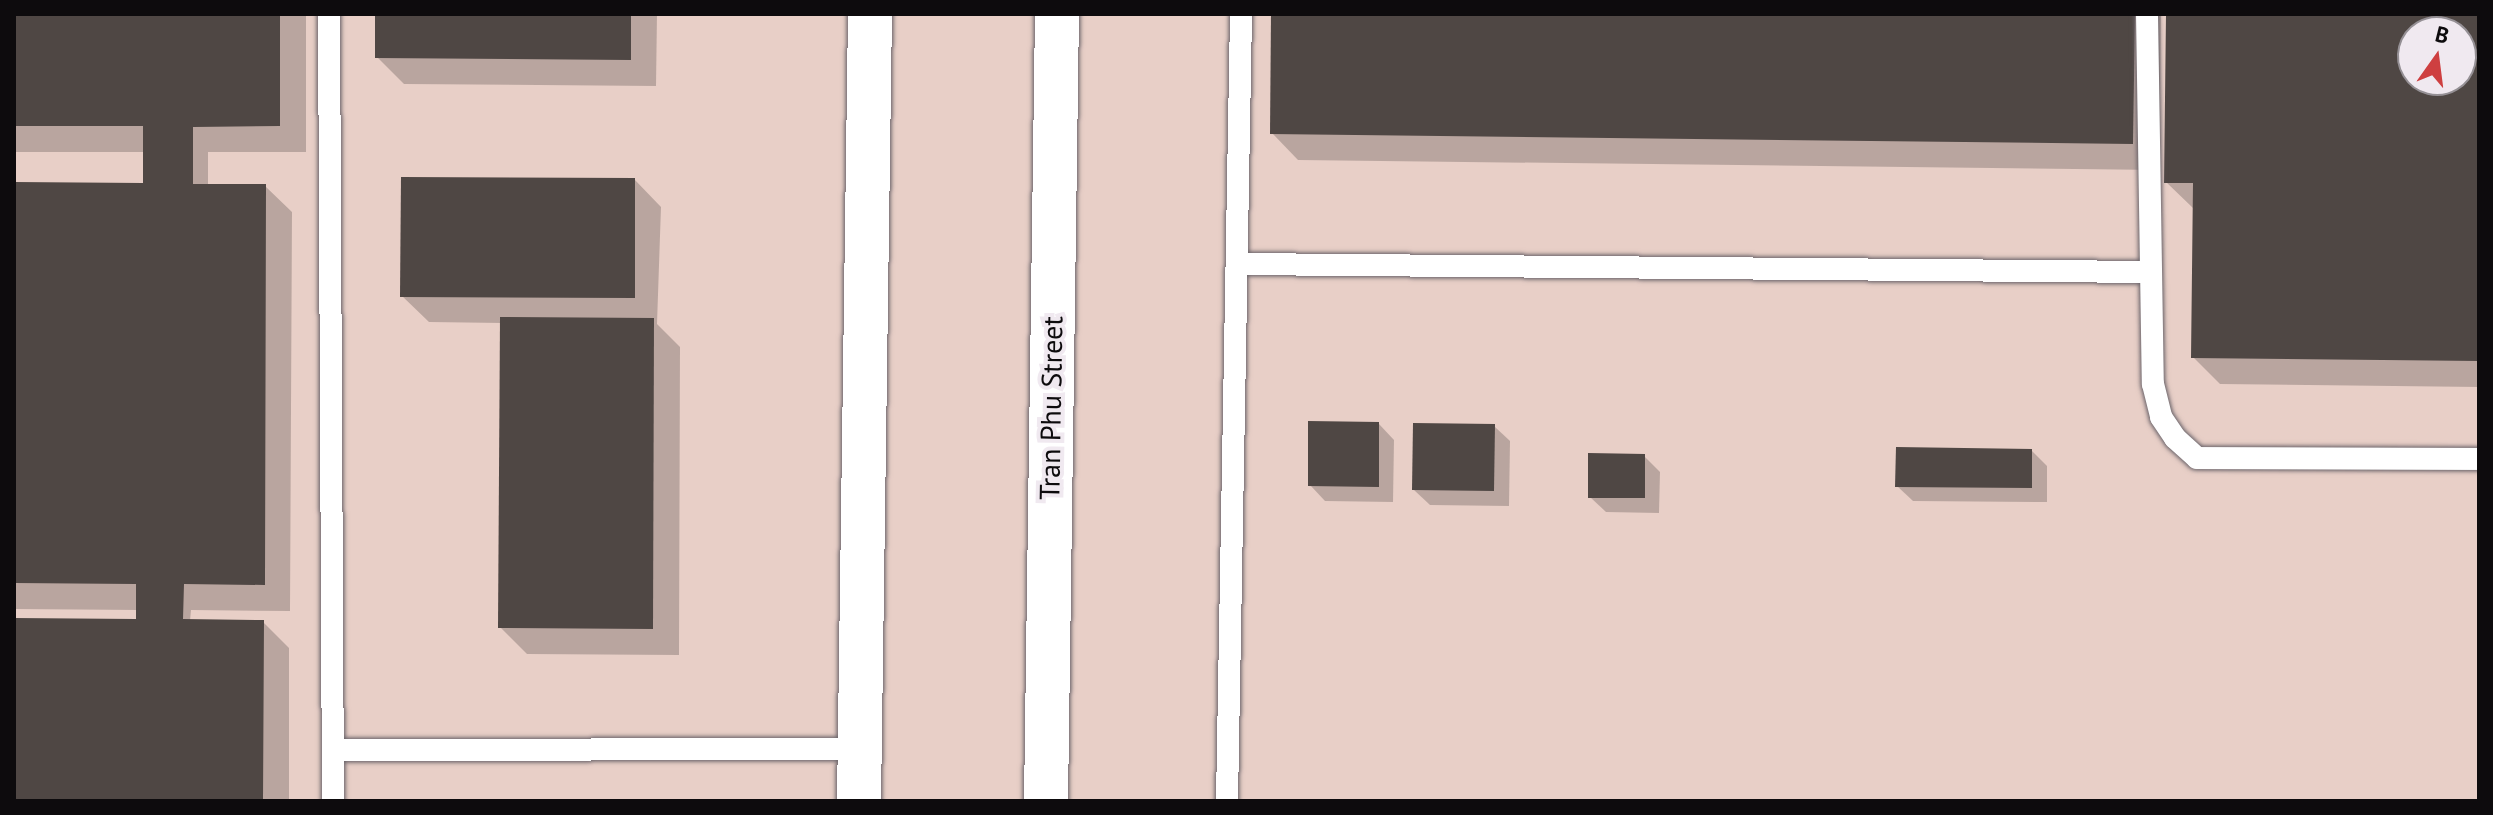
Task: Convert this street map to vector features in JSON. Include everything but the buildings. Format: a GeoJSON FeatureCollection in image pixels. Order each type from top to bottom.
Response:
{"type":"FeatureCollection","features":[{"type":"Feature","properties":{"kind":"main road"},"geometry":{"type":"LineString","coordinates":[[859,801],[870,14]]}},
{"type":"Feature","properties":{"kind":"main road","name":"Tran Phu Street"},"geometry":{"type":"LineString","coordinates":[[1046,801],[1057,14]]}},
{"type":"Feature","properties":{"kind":"lane"},"geometry":{"type":"LineString","coordinates":[[329,14],[333,801]]}},
{"type":"Feature","properties":{"kind":"lane"},"geometry":{"type":"LineString","coordinates":[[1227,801],[1241,14]]}},
{"type":"Feature","properties":{"kind":"lane"},"geometry":{"type":"LineString","coordinates":[[2147,14],[2153,384],[2161,417],[2197,458],[2479,459]]}},
{"type":"Feature","properties":{"kind":"lane"},"geometry":{"type":"LineString","coordinates":[[1237,264],[2151,272]]}},
{"type":"Feature","properties":{"kind":"lane"},"geometry":{"type":"LineString","coordinates":[[334,750],[859,749]]}},
{"type":"Feature","properties":{"kind":"shaded area"},"geometry":{"type":"Polygon","coordinates":[[[14,14],[2479,14],[2479,801],[14,801],[14,14]]]}}]}
